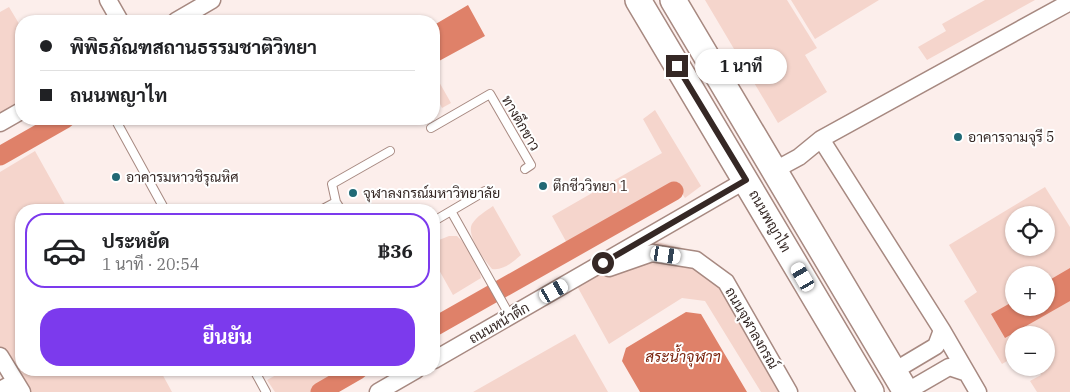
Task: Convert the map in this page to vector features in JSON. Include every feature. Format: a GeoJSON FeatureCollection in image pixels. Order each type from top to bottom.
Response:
{"type":"FeatureCollection","features":[{"type":"Feature","properties":{"kind":"main road","name":"ถนนพญาไท"},"geometry":{"type":"LineString","coordinates":[[638,0],[746,180],[866,390]]}},
{"type":"Feature","properties":{"kind":"main road"},"geometry":{"type":"LineString","coordinates":[[673,0],[906,392]]}},
{"type":"Feature","properties":{"kind":"main road"},"geometry":{"type":"LineString","coordinates":[[866,390],[894,371]]}},
{"type":"Feature","properties":{"kind":"street"},"geometry":{"type":"LineString","coordinates":[[108,0],[117,15]]}},
{"type":"Feature","properties":{"kind":"street"},"geometry":{"type":"LineString","coordinates":[[186,15],[212,0]]}},
{"type":"Feature","properties":{"kind":"street"},"geometry":{"type":"LineString","coordinates":[[775,170],[799,157],[821,139],[1070,2]]}},
{"type":"Feature","properties":{"kind":"street"},"geometry":{"type":"LineString","coordinates":[[0,124],[15,115]]}},
{"type":"Feature","properties":{"kind":"street"},"geometry":{"type":"LineString","coordinates":[[821,139],[942,330],[978,392]]}},
{"type":"Feature","properties":{"kind":"street","name":"ถนนหน้าตึก"},"geometry":{"type":"LineString","coordinates":[[440,357],[746,180]]}},
{"type":"Feature","properties":{"kind":"street","name":"ถนนจุฬาลงกรณ์"},"geometry":{"type":"LineString","coordinates":[[569,282],[652,253],[696,260],[726,282],[789,392]]}},
{"type":"Feature","properties":{"kind":"street"},"geometry":{"type":"LineString","coordinates":[[894,371],[936,346],[942,330]]}},
{"type":"Feature","properties":{"kind":"street"},"geometry":{"type":"LineString","coordinates":[[0,356],[19,387],[0,390]]}},
{"type":"Feature","properties":{"kind":"street"},"geometry":{"type":"LineString","coordinates":[[906,392],[949,367],[967,373]]}},
{"type":"Feature","properties":{"kind":"street"},"geometry":{"type":"LineString","coordinates":[[378,392],[406,376]]}},
{"type":"Feature","properties":{"kind":"lane","name":"ทางตึกขาว"},"geometry":{"type":"LineString","coordinates":[[440,123],[490,94],[531,165],[525,169]]}},
{"type":"Feature","properties":{"kind":"lane"},"geometry":{"type":"LineString","coordinates":[[118,125],[162,204]]}},
{"type":"Feature","properties":{"kind":"lane","name":"ทางตึกขาว"},"geometry":{"type":"LineString","coordinates":[[431,128],[436,125]]}},
{"type":"Feature","properties":{"kind":"lane"},"geometry":{"type":"LineString","coordinates":[[332,204],[336,202],[332,184],[390,151]]}},
{"type":"Feature","properties":{"kind":"lane"},"geometry":{"type":"LineString","coordinates":[[440,217],[485,191]]}},
{"type":"Feature","properties":{"kind":"lane"},"geometry":{"type":"LineString","coordinates":[[451,210],[510,316]]}},
{"type":"Feature","properties":{"kind":"lane"},"geometry":{"type":"LineString","coordinates":[[257,376],[266,392]]}},
{"type":"Feature","properties":{"kind":"shaded area"},"geometry":{"type":"Polygon","coordinates":[[[705,0],[787,0],[817,48],[805,55],[827,92],[778,123],[705,0]]]}},
{"type":"Feature","properties":{"kind":"shaded area"},"geometry":{"type":"Polygon","coordinates":[[[791,0],[879,0],[815,39],[791,0]]]}},
{"type":"Feature","properties":{"kind":"shaded area"},"geometry":{"type":"Polygon","coordinates":[[[985,0],[1035,0],[927,60],[918,47],[946,31],[942,24],[985,0]]]}},
{"type":"Feature","properties":{"kind":"shaded area"},"geometry":{"type":"Polygon","coordinates":[[[9,7],[15,17],[15,108],[0,117],[0,12],[9,7]]]}},
{"type":"Feature","properties":{"kind":"shaded area"},"geometry":{"type":"Polygon","coordinates":[[[440,84],[451,103],[442,108],[440,104],[440,84]]]}},
{"type":"Feature","properties":{"kind":"shaded area"},"geometry":{"type":"Polygon","coordinates":[[[655,110],[701,186],[685,198],[677,186],[568,245],[552,216],[662,153],[643,119],[655,110]]]}},
{"type":"Feature","properties":{"kind":"shaded area"},"geometry":{"type":"Polygon","coordinates":[[[35,151],[65,204],[15,204],[15,376],[163,376],[172,392],[23,392],[0,353],[0,172],[35,151]]]}},
{"type":"Feature","properties":{"kind":"shaded area"},"geometry":{"type":"Polygon","coordinates":[[[1045,187],[1070,227],[1070,392],[1037,392],[1030,381],[1039,376],[1055,376],[1055,326],[1005,326],[1005,362],[1002,364],[964,301],[977,292],[949,245],[1005,211],[1005,256],[1055,256],[1055,206],[1014,206],[1045,187]]]}},
{"type":"Feature","properties":{"kind":"shaded area"},"geometry":{"type":"Polygon","coordinates":[[[493,206],[521,255],[500,269],[492,269],[481,254],[471,234],[472,224],[493,206]]]}},
{"type":"Feature","properties":{"kind":"shaded area"},"geometry":{"type":"Polygon","coordinates":[[[449,236],[457,236],[466,245],[476,261],[481,278],[453,295],[440,272],[440,240],[449,236]]]}},
{"type":"Feature","properties":{"kind":"shaded area"},"geometry":{"type":"Polygon","coordinates":[[[653,241],[701,253],[784,392],[761,392],[705,301],[682,298],[609,344],[577,286],[653,241]]]}},
{"type":"Feature","properties":{"kind":"shaded area"},"geometry":{"type":"Polygon","coordinates":[[[575,334],[608,392],[473,392],[575,334]]]}},
{"type":"Feature","properties":{"kind":"shaded area"},"geometry":{"type":"Polygon","coordinates":[[[274,376],[339,376],[311,392],[275,392],[267,380],[274,376]]]}},
{"type":"Feature","properties":{"kind":"water"},"geometry":{"type":"Polygon","coordinates":[[[468,5],[485,36],[440,60],[440,21],[468,5]]]}},
{"type":"Feature","properties":{"kind":"water"},"geometry":{"type":"Polygon","coordinates":[[[1070,268],[1070,301],[1055,310],[1055,277],[1070,268]]]}},
{"type":"Feature","properties":{"kind":"water"},"geometry":{"type":"Polygon","coordinates":[[[1005,306],[1005,316],[1044,316],[1026,326],[1005,326],[1005,338],[991,314],[1005,306]]]}},
{"type":"Feature","properties":{"kind":"water","name":"สระน้ำจุฬาฯ"},"geometry":{"type":"Polygon","coordinates":[[[686,312],[701,314],[747,392],[640,392],[622,361],[626,348],[686,312]]]}},
{"type":"Feature","properties":{"kind":"waterway"},"geometry":{"type":"LineString","coordinates":[[0,156],[54,125]]}},
{"type":"Feature","properties":{"kind":"waterway"},"geometry":{"type":"LineString","coordinates":[[440,324],[674,191]]}},
{"type":"Feature","properties":{"kind":"waterway"},"geometry":{"type":"LineString","coordinates":[[320,392],[348,376]]}},
{"type":"Feature","properties":{"kind":"place","name":"อาคารจามจุรี 5"},"geometry":{"type":"Point","coordinates":[958,137]}},
{"type":"Feature","properties":{"kind":"place","name":"อาคารมหาวชิรุณหิศ"},"geometry":{"type":"Point","coordinates":[116,177]}},
{"type":"Feature","properties":{"kind":"place","name":"ตึกชีววิทยา 1"},"geometry":{"type":"Point","coordinates":[543,186]}},
{"type":"Feature","properties":{"kind":"place","name":"จุฬาลงกรณ์มหาวิทยาลัย"},"geometry":{"type":"Point","coordinates":[353,193]}},
{"type":"Feature","properties":{"kind":"route"},"geometry":{"type":"LineString","coordinates":[[603,263],[746,180],[677,66]]}}]}
